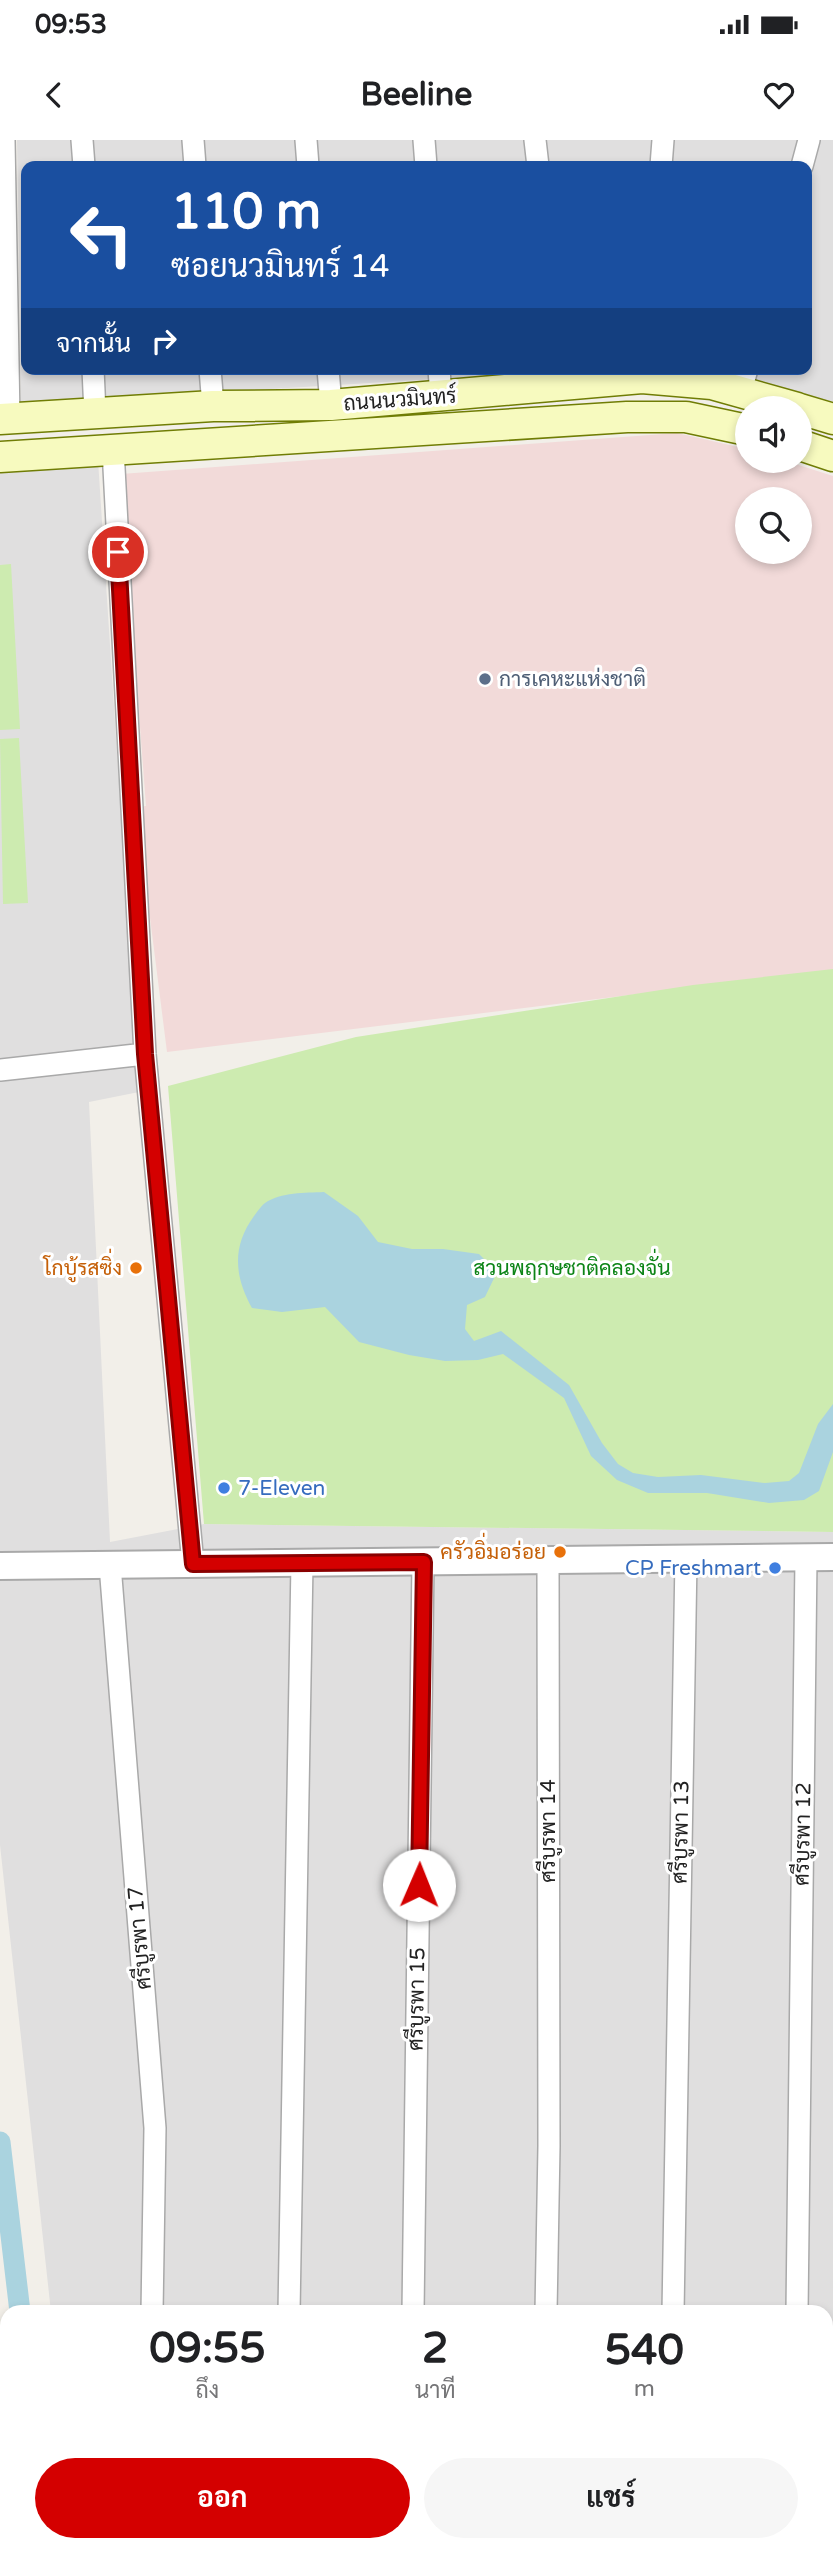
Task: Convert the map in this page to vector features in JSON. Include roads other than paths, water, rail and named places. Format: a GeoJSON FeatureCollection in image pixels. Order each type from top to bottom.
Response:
{"type":"FeatureCollection","features":[{"type":"Feature","properties":{"kind":"main road","name":"ถนนนวมินทร์"},"geometry":{"type":"LineString","coordinates":[[5,419],[213,406],[331,405],[440,383],[621,375]]}},
{"type":"Feature","properties":{"kind":"main road","name":"ถนนนวมินทร์"},"geometry":{"type":"LineString","coordinates":[[650,375],[678,379],[744,380],[775,396]]}},
{"type":"Feature","properties":{"kind":"main road","name":"ถนนนวมินทร์"},"geometry":{"type":"LineString","coordinates":[[812,412],[833,419]]}},
{"type":"Feature","properties":{"kind":"main road","name":"ถนนนวมินทร์"},"geometry":{"type":"LineString","coordinates":[[0,457],[637,416],[686,417],[735,427]]}},
{"type":"Feature","properties":{"kind":"main road"},"geometry":{"type":"LineString","coordinates":[[812,449],[833,456]]}},
{"type":"Feature","properties":{"kind":"street"},"geometry":{"type":"LineString","coordinates":[[4,140],[5,419]]}},
{"type":"Feature","properties":{"kind":"street"},"geometry":{"type":"LineString","coordinates":[[82,140],[84,161]]}},
{"type":"Feature","properties":{"kind":"street"},"geometry":{"type":"LineString","coordinates":[[193,140],[195,161]]}},
{"type":"Feature","properties":{"kind":"street"},"geometry":{"type":"LineString","coordinates":[[306,140],[308,161]]}},
{"type":"Feature","properties":{"kind":"street"},"geometry":{"type":"LineString","coordinates":[[424,140],[426,161]]}},
{"type":"Feature","properties":{"kind":"street"},"geometry":{"type":"LineString","coordinates":[[536,140],[537,161]]}},
{"type":"Feature","properties":{"kind":"street"},"geometry":{"type":"LineString","coordinates":[[661,161],[663,140]]}},
{"type":"Feature","properties":{"kind":"street"},"geometry":{"type":"LineString","coordinates":[[803,161],[809,140]]}},
{"type":"Feature","properties":{"kind":"street"},"geometry":{"type":"LineString","coordinates":[[93,375],[95,413]]}},
{"type":"Feature","properties":{"kind":"street"},"geometry":{"type":"LineString","coordinates":[[210,375],[213,406]]}},
{"type":"Feature","properties":{"kind":"street"},"geometry":{"type":"LineString","coordinates":[[328,375],[331,405]]}},
{"type":"Feature","properties":{"kind":"street"},"geometry":{"type":"LineString","coordinates":[[113,449],[145,1054],[193,1564]]}},
{"type":"Feature","properties":{"kind":"street"},"geometry":{"type":"LineString","coordinates":[[0,1070],[145,1054]]}},
{"type":"Feature","properties":{"kind":"street"},"geometry":{"type":"LineString","coordinates":[[0,1566],[833,1557]]}},
{"type":"Feature","properties":{"kind":"street","name":"ศรีบูรพา 12"},"geometry":{"type":"LineString","coordinates":[[797,2305],[806,1558]]}},
{"type":"Feature","properties":{"kind":"street","name":"ศรีบูรพา 13"},"geometry":{"type":"LineString","coordinates":[[673,2305],[686,1559]]}},
{"type":"Feature","properties":{"kind":"street","name":"ศรีบูรพา 14"},"geometry":{"type":"LineString","coordinates":[[546,2305],[549,2146],[548,1560]]}},
{"type":"Feature","properties":{"kind":"street","name":"ศรีบูรพา 15"},"geometry":{"type":"LineString","coordinates":[[413,2305],[424,1562]]}},
{"type":"Feature","properties":{"kind":"street"},"geometry":{"type":"LineString","coordinates":[[289,2305],[302,1563]]}},
{"type":"Feature","properties":{"kind":"street","name":"ศรีบูรพา 17"},"geometry":{"type":"LineString","coordinates":[[110,1565],[155,2128],[152,2305]]}},
{"type":"Feature","properties":{"kind":"water"},"geometry":{"type":"Polygon","coordinates":[[[324,1192],[358,1216],[378,1242],[412,1249],[443,1249],[479,1254],[497,1272],[485,1297],[467,1305],[465,1329],[474,1341],[501,1331],[569,1385],[602,1443],[618,1464],[633,1473],[658,1477],[701,1475],[765,1483],[789,1481],[799,1473],[818,1424],[833,1404],[833,1452],[819,1491],[804,1500],[769,1503],[707,1493],[648,1493],[617,1480],[591,1456],[564,1398],[503,1354],[478,1360],[445,1361],[409,1355],[359,1342],[325,1307],[282,1312],[252,1308],[242,1284],[238,1261],[247,1227],[261,1207],[271,1199],[324,1192]]]}},
{"type":"Feature","properties":{"kind":"waterway"},"geometry":{"type":"LineString","coordinates":[[0,2142],[19,2305]]}},
{"type":"Feature","properties":{"kind":"place","name":"การเคหะแห่งชาติ"},"geometry":{"type":"Point","coordinates":[485,679]}},
{"type":"Feature","properties":{"kind":"place","name":"โกบู้รสซิ่ง"},"geometry":{"type":"Point","coordinates":[136,1268]}},
{"type":"Feature","properties":{"kind":"place","name":"7-Eleven"},"geometry":{"type":"Point","coordinates":[224,1488]}},
{"type":"Feature","properties":{"kind":"place","name":"ครัวอิ่มอร่อย"},"geometry":{"type":"Point","coordinates":[560,1552]}},
{"type":"Feature","properties":{"kind":"place","name":"CP Freshmart"},"geometry":{"type":"Point","coordinates":[775,1568]}},
{"type":"Feature","properties":{"kind":"park label","name":"สวนพฤกษชาติคลองจั่น"},"geometry":{"type":"Point","coordinates":[572,1268]}}]}
